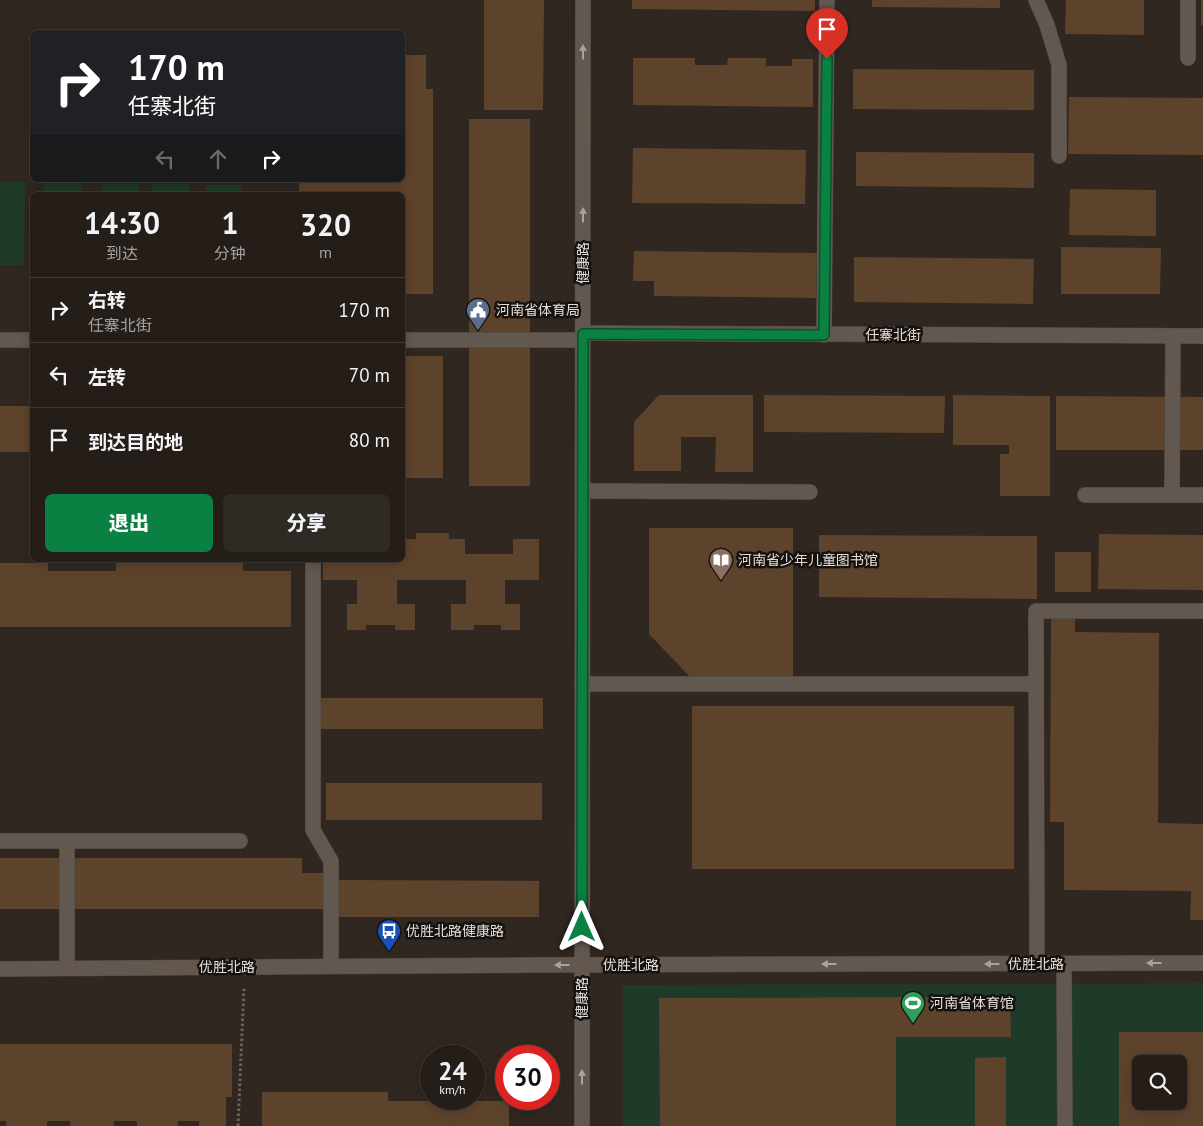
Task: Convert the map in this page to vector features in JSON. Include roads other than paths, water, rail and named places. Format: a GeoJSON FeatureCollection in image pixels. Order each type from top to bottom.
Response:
{"type":"FeatureCollection","features":[{"type":"Feature","properties":{"kind":"street","name":"健康路"},"geometry":{"type":"LineString","coordinates":[[582,1126],[583,0]]}},
{"type":"Feature","properties":{"kind":"street"},"geometry":{"type":"LineString","coordinates":[[824,335],[827,0]]}},
{"type":"Feature","properties":{"kind":"street"},"geometry":{"type":"LineString","coordinates":[[1036,0],[1047,25],[1059,65],[1059,156]]}},
{"type":"Feature","properties":{"kind":"street"},"geometry":{"type":"LineString","coordinates":[[1188,0],[1188,58]]}},
{"type":"Feature","properties":{"kind":"street","name":"任寨北街"},"geometry":{"type":"LineString","coordinates":[[405,340],[824,335],[1203,336]]}},
{"type":"Feature","properties":{"kind":"street"},"geometry":{"type":"LineString","coordinates":[[1172,495],[1173,336]]}},
{"type":"Feature","properties":{"kind":"street"},"geometry":{"type":"LineString","coordinates":[[0,340],[30,340]]}},
{"type":"Feature","properties":{"kind":"street"},"geometry":{"type":"LineString","coordinates":[[583,491],[810,492]]}},
{"type":"Feature","properties":{"kind":"street"},"geometry":{"type":"LineString","coordinates":[[1085,495],[1203,496]]}},
{"type":"Feature","properties":{"kind":"street"},"geometry":{"type":"LineString","coordinates":[[314,562],[313,830],[331,861],[331,966]]}},
{"type":"Feature","properties":{"kind":"street"},"geometry":{"type":"LineString","coordinates":[[1037,964],[1036,611],[1203,611]]}},
{"type":"Feature","properties":{"kind":"street"},"geometry":{"type":"LineString","coordinates":[[582,684],[1036,684]]}},
{"type":"Feature","properties":{"kind":"street"},"geometry":{"type":"LineString","coordinates":[[0,841],[240,841]]}},
{"type":"Feature","properties":{"kind":"street"},"geometry":{"type":"LineString","coordinates":[[67,841],[67,968]]}},
{"type":"Feature","properties":{"kind":"street","name":"优胜北路"},"geometry":{"type":"LineString","coordinates":[[0,969],[1203,963]]}},
{"type":"Feature","properties":{"kind":"street"},"geometry":{"type":"LineString","coordinates":[[1064,964],[1065,1126]]}},
{"type":"Feature","properties":{"kind":"place","name":"河南省体育局"},"geometry":{"type":"Point","coordinates":[478,331]}},
{"type":"Feature","properties":{"kind":"place","name":"河南省少年儿童图书馆"},"geometry":{"type":"Point","coordinates":[721,581]}},
{"type":"Feature","properties":{"kind":"place","name":"优胜北路健康路"},"geometry":{"type":"Point","coordinates":[389,952]}},
{"type":"Feature","properties":{"kind":"place","name":"河南省体育馆"},"geometry":{"type":"Point","coordinates":[913,1024]}}]}
